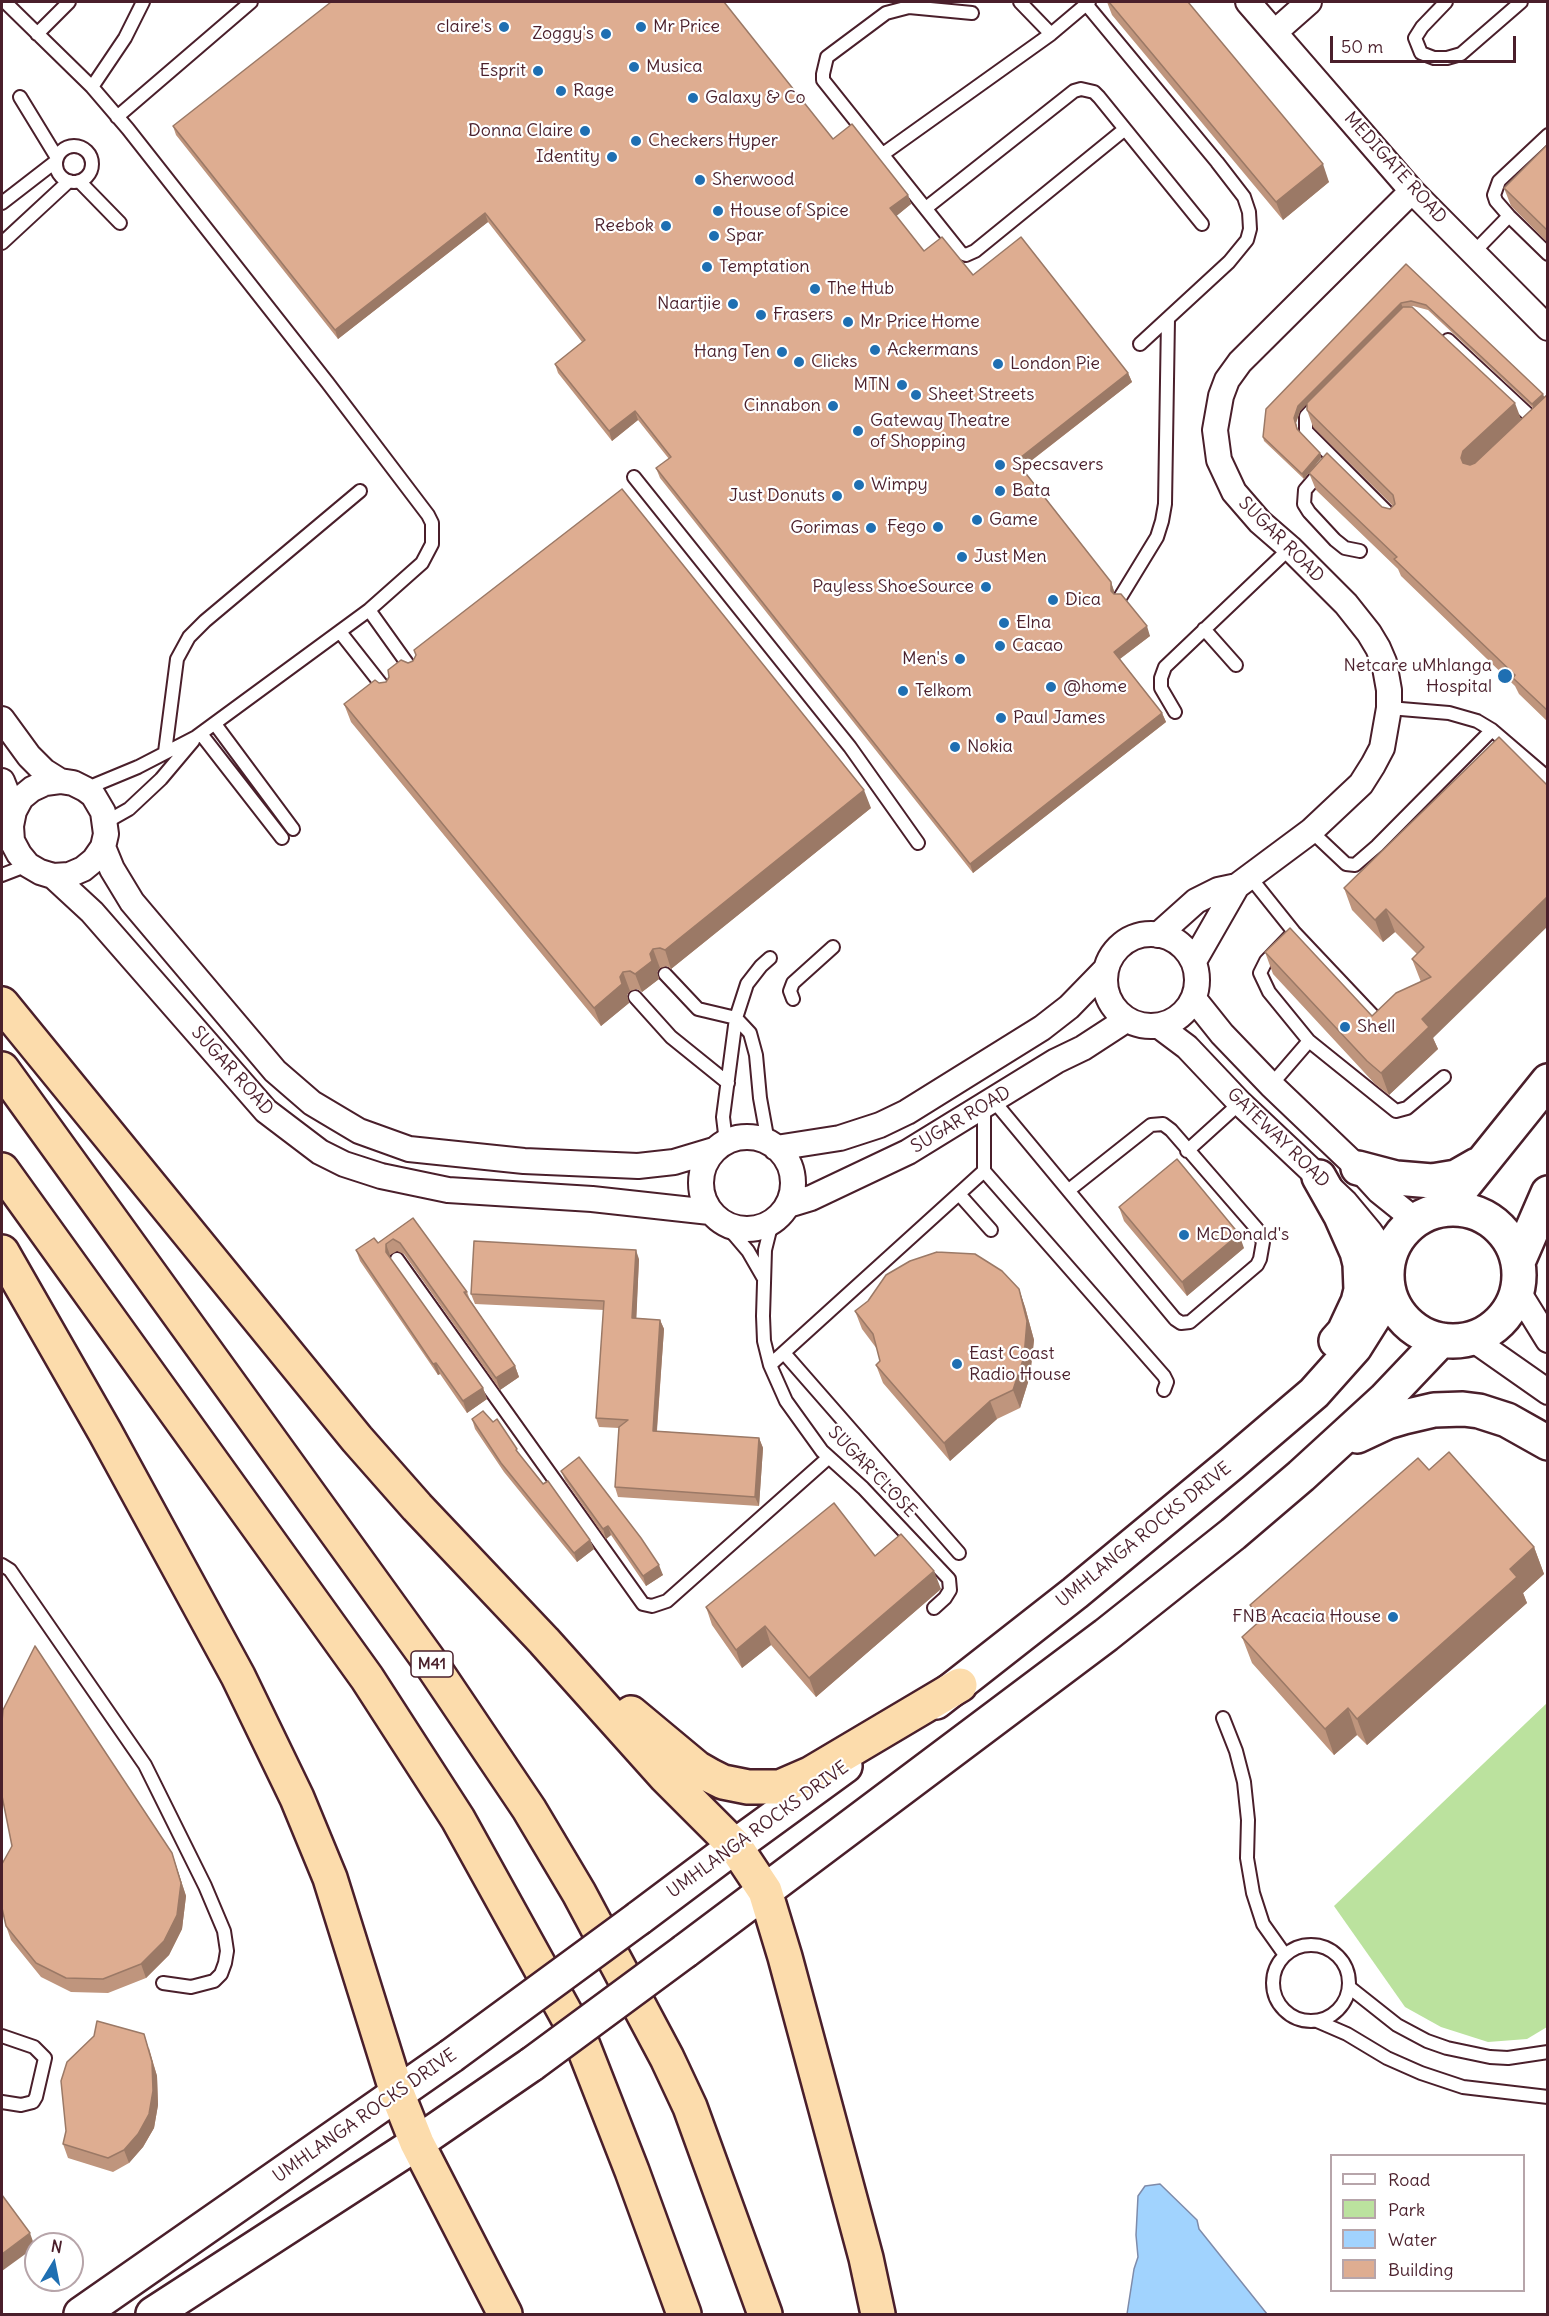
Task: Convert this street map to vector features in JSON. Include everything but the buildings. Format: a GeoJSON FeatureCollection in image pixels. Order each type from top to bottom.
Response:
{"type":"FeatureCollection","features":[{"type":"Feature","properties":{"kind":"highway"},"geometry":{"type":"LineString","coordinates":[[2,1004],[357,1439],[417,1508],[544,1641],[665,1776],[735,1845],[765,1891],[866,2258],[878,2314]]}},
{"type":"Feature","properties":{"kind":"highway","name":"M41"},"geometry":{"type":"LineString","coordinates":[[2,1069],[430,1662],[529,1809],[579,1893],[667,2058],[690,2107],[765,2314]]}},
{"type":"Feature","properties":{"kind":"highway"},"geometry":{"type":"LineString","coordinates":[[2,1170],[367,1678],[458,1819],[582,2043],[684,2314]]}},
{"type":"Feature","properties":{"kind":"highway"},"geometry":{"type":"LineString","coordinates":[[2,1252],[105,1432],[238,1676],[297,1798],[330,1878],[398,2093],[417,2142],[505,2314]]}},
{"type":"Feature","properties":{"kind":"highway"},"geometry":{"type":"LineString","coordinates":[[544,1641],[697,1768],[723,1782],[748,1787],[780,1787],[810,1774],[960,1684]]}},
{"type":"Feature","properties":{"kind":"main road"},"geometry":{"type":"LineString","coordinates":[[1548,1081],[1483,1161],[1430,1214],[1398,1236],[1388,1258],[1386,1275],[1389,1293],[1398,1312],[1408,1324],[1425,1335],[1456,1339],[1491,1329],[1504,1317],[1511,1306],[1518,1276],[1548,1193]]}},
{"type":"Feature","properties":{"kind":"main road"},"geometry":{"type":"LineString","coordinates":[[1358,1168],[1396,1178],[1432,1181],[1456,1177],[1483,1161]]}},
{"type":"Feature","properties":{"kind":"main road"},"geometry":{"type":"LineString","coordinates":[[1232,1463],[1246,1440],[1344,1332],[1359,1296],[1361,1276],[1357,1252],[1341,1216],[1319,1177]]}},
{"type":"Feature","properties":{"kind":"main road"},"geometry":{"type":"LineString","coordinates":[[1430,1214],[1466,1210],[1490,1220],[1508,1238],[1518,1276]]}},
{"type":"Feature","properties":{"kind":"main road","name":"UMHLANGA ROCKS DRIVE"},"geometry":{"type":"LineString","coordinates":[[81,2314],[451,2056],[694,1878],[735,1845],[960,1684],[1232,1463],[1330,1377],[1355,1347],[1389,1293]]}},
{"type":"Feature","properties":{"kind":"main road"},"geometry":{"type":"LineString","coordinates":[[153,2314],[532,2064],[728,1921],[1106,1635],[1233,1534],[1456,1339]]}},
{"type":"Feature","properties":{"kind":"main road"},"geometry":{"type":"LineString","coordinates":[[1328,1451],[1387,1422],[1448,1408],[1494,1415],[1548,1443]]}},
{"type":"Feature","properties":{"kind":"street","name":"MEDIGATE ROAD"},"geometry":{"type":"LineString","coordinates":[[1248,2],[1412,190],[1548,328]]}},
{"type":"Feature","properties":{"kind":"street"},"geometry":{"type":"LineString","coordinates":[[1275,32],[1309,2]]}},
{"type":"Feature","properties":{"kind":"street","name":"SUGAR ROAD"},"geometry":{"type":"LineString","coordinates":[[1158,935],[1205,895],[1244,881],[1311,831],[1360,784],[1382,747],[1389,708],[1389,690],[1384,662],[1369,633],[1346,604],[1244,505],[1227,480],[1218,460],[1215,430],[1221,396],[1227,380],[1255,344],[1412,190]]}},
{"type":"Feature","properties":{"kind":"street"},"geometry":{"type":"LineString","coordinates":[[2,719],[36,764],[60,781]]}},
{"type":"Feature","properties":{"kind":"street"},"geometry":{"type":"LineString","coordinates":[[2,781],[14,811]]}},
{"type":"Feature","properties":{"kind":"street"},"geometry":{"type":"LineString","coordinates":[[60,781],[73,783],[86,789],[99,803],[106,822],[106,834],[103,847],[94,860],[83,869],[69,875],[53,876],[28,865],[19,854],[8,847],[14,811],[21,798],[32,789],[45,783],[60,781]]}},
{"type":"Feature","properties":{"kind":"street","name":"SUGAR ROAD"},"geometry":{"type":"LineString","coordinates":[[103,847],[112,869],[132,902],[275,1071],[312,1103],[359,1131],[409,1149],[524,1161],[638,1166],[674,1162],[720,1146]]}},
{"type":"Feature","properties":{"kind":"street","name":"SUGAR ROAD"},"geometry":{"type":"LineString","coordinates":[[53,876],[92,912],[266,1111],[302,1140],[328,1156],[344,1164],[381,1176],[448,1190],[592,1199],[718,1218]]}},
{"type":"Feature","properties":{"kind":"street","name":"SUGAR ROAD"},"geometry":{"type":"LineString","coordinates":[[1194,962],[1244,881]]}},
{"type":"Feature","properties":{"kind":"street"},"geometry":{"type":"LineString","coordinates":[[1146,934],[1158,935],[1176,941],[1183,947],[1194,962],[1198,980],[1194,999],[1176,1020],[1159,1026],[1142,1026],[1126,1020],[1110,1003],[1105,981],[1106,969],[1116,950],[1125,942],[1146,934]]}},
{"type":"Feature","properties":{"kind":"street","name":"SUGAR ROAD"},"geometry":{"type":"LineString","coordinates":[[772,1145],[840,1138],[880,1125],[906,1112],[1042,1028],[1069,1007],[1106,969]]}},
{"type":"Feature","properties":{"kind":"street","name":"GATEWAY ROAD"},"geometry":{"type":"LineString","coordinates":[[1194,999],[1222,1034],[1271,1085],[1379,1191],[1430,1214]]}},
{"type":"Feature","properties":{"kind":"street","name":"SUGAR ROAD"},"geometry":{"type":"LineString","coordinates":[[780,1213],[908,1152],[1126,1020]]}},
{"type":"Feature","properties":{"kind":"street","name":"GATEWAY ROAD"},"geometry":{"type":"LineString","coordinates":[[1159,1026],[1194,1054],[1240,1103],[1319,1177],[1370,1232],[1388,1258]]}},
{"type":"Feature","properties":{"kind":"street"},"geometry":{"type":"LineString","coordinates":[[747,1137],[772,1145],[787,1160],[792,1174],[793,1190],[780,1213],[749,1229],[737,1228],[718,1218],[704,1202],[700,1180],[707,1158],[720,1146],[747,1137]]}},
{"type":"Feature","properties":{"kind":"street"},"geometry":{"type":"LineString","coordinates":[[1518,1276],[1548,1340]]}},
{"type":"Feature","properties":{"kind":"street"},"geometry":{"type":"LineString","coordinates":[[1456,1339],[1548,1392]]}},
{"type":"Feature","properties":{"kind":"lane"},"geometry":{"type":"LineString","coordinates":[[5,2],[92,87],[117,117],[327,382],[432,523],[432,544],[423,563],[369,610],[198,736],[138,767],[86,789]]}},
{"type":"Feature","properties":{"kind":"lane"},"geometry":{"type":"LineString","coordinates":[[37,34],[69,2]]}},
{"type":"Feature","properties":{"kind":"lane"},"geometry":{"type":"LineString","coordinates":[[92,87],[125,38],[142,2]]}},
{"type":"Feature","properties":{"kind":"lane"},"geometry":{"type":"LineString","coordinates":[[117,117],[250,2]]}},
{"type":"Feature","properties":{"kind":"lane"},"geometry":{"type":"LineString","coordinates":[[1020,2],[1051,34]]}},
{"type":"Feature","properties":{"kind":"lane"},"geometry":{"type":"LineString","coordinates":[[1446,2],[1422,27],[1415,38],[1421,53],[1434,58],[1447,58],[1461,54],[1521,2]]}},
{"type":"Feature","properties":{"kind":"lane"},"geometry":{"type":"LineString","coordinates":[[884,154],[1051,34],[1088,3],[1244,197],[1249,212],[1250,229],[1247,240],[1229,262],[1140,344]]}},
{"type":"Feature","properties":{"kind":"lane"},"geometry":{"type":"LineString","coordinates":[[972,13],[909,7],[886,13],[827,57],[823,80],[961,253],[971,254],[1125,129]]}},
{"type":"Feature","properties":{"kind":"lane"},"geometry":{"type":"LineString","coordinates":[[926,208],[1074,91],[1082,89],[1094,92],[1202,224]]}},
{"type":"Feature","properties":{"kind":"lane"},"geometry":{"type":"LineString","coordinates":[[20,97],[56,159],[60,176],[74,181],[120,223]]}},
{"type":"Feature","properties":{"kind":"lane"},"geometry":{"type":"LineString","coordinates":[[1548,135],[1499,181],[1495,189],[1496,201],[1548,254]]}},
{"type":"Feature","properties":{"kind":"lane"},"geometry":{"type":"LineString","coordinates":[[2,203],[56,159],[62,149],[70,145],[79,146],[87,151],[92,159],[92,168],[87,176],[74,181],[2,243]]}},
{"type":"Feature","properties":{"kind":"lane"},"geometry":{"type":"LineString","coordinates":[[1473,253],[1509,216]]}},
{"type":"Feature","properties":{"kind":"lane"},"geometry":{"type":"LineString","coordinates":[[1121,596],[1157,537],[1165,504],[1168,319]]}},
{"type":"Feature","properties":{"kind":"lane"},"geometry":{"type":"LineString","coordinates":[[1439,332],[1533,419]]}},
{"type":"Feature","properties":{"kind":"lane"},"geometry":{"type":"LineString","coordinates":[[1330,391],[1306,416],[1304,424],[1306,431],[1393,518]]}},
{"type":"Feature","properties":{"kind":"lane"},"geometry":{"type":"LineString","coordinates":[[1332,458],[1305,490],[1304,504],[1335,540],[1345,548],[1360,551]]}},
{"type":"Feature","properties":{"kind":"lane"},"geometry":{"type":"LineString","coordinates":[[634,477],[850,747],[918,843]]}},
{"type":"Feature","properties":{"kind":"lane"},"geometry":{"type":"LineString","coordinates":[[165,752],[177,659],[189,638],[205,621],[360,491]]}},
{"type":"Feature","properties":{"kind":"lane"},"geometry":{"type":"LineString","coordinates":[[1175,712],[1161,688],[1162,672],[1290,548]]}},
{"type":"Feature","properties":{"kind":"lane"},"geometry":{"type":"LineString","coordinates":[[369,610],[414,673]]}},
{"type":"Feature","properties":{"kind":"lane"},"geometry":{"type":"LineString","coordinates":[[1204,629],[1236,665]]}},
{"type":"Feature","properties":{"kind":"lane"},"geometry":{"type":"LineString","coordinates":[[340,632],[388,693]]}},
{"type":"Feature","properties":{"kind":"lane"},"geometry":{"type":"LineString","coordinates":[[1389,708],[1464,716],[1492,730],[1548,778]]}},
{"type":"Feature","properties":{"kind":"lane"},"geometry":{"type":"LineString","coordinates":[[214,724],[293,829]]}},
{"type":"Feature","properties":{"kind":"lane"},"geometry":{"type":"LineString","coordinates":[[1311,831],[1346,864],[1355,865],[1377,846],[1492,730]]}},
{"type":"Feature","properties":{"kind":"lane"},"geometry":{"type":"LineString","coordinates":[[106,822],[129,810],[161,779],[198,736]]}},
{"type":"Feature","properties":{"kind":"lane"},"geometry":{"type":"LineString","coordinates":[[198,736],[282,838]]}},
{"type":"Feature","properties":{"kind":"lane"},"geometry":{"type":"LineString","coordinates":[[2,875],[28,865]]}},
{"type":"Feature","properties":{"kind":"lane"},"geometry":{"type":"LineString","coordinates":[[1244,881],[1380,1023]]}},
{"type":"Feature","properties":{"kind":"lane"},"geometry":{"type":"LineString","coordinates":[[1294,932],[1266,961],[1260,974],[1269,992],[1309,1041],[1396,1111],[1407,1108],[1444,1077]]}},
{"type":"Feature","properties":{"kind":"lane"},"geometry":{"type":"LineString","coordinates":[[793,999],[790,991],[793,983],[833,947]]}},
{"type":"Feature","properties":{"kind":"lane"},"geometry":{"type":"LineString","coordinates":[[720,1146],[736,1017],[747,984],[761,966],[771,958]]}},
{"type":"Feature","properties":{"kind":"lane"},"geometry":{"type":"LineString","coordinates":[[665,974],[698,1009],[736,1017],[750,1033],[754,1043],[760,1098],[772,1145]]}},
{"type":"Feature","properties":{"kind":"lane"},"geometry":{"type":"LineString","coordinates":[[635,997],[671,1037],[728,1083]]}},
{"type":"Feature","properties":{"kind":"lane"},"geometry":{"type":"LineString","coordinates":[[1271,1085],[1309,1041]]}},
{"type":"Feature","properties":{"kind":"lane"},"geometry":{"type":"LineString","coordinates":[[988,1103],[984,1172],[1164,1376],[1167,1382],[1164,1390]]}},
{"type":"Feature","properties":{"kind":"lane"},"geometry":{"type":"LineString","coordinates":[[988,1103],[1069,1190],[1175,1319],[1185,1323],[1190,1322],[1257,1265],[1263,1242],[1257,1229],[1167,1126],[1162,1124],[1151,1125],[1069,1190]]}},
{"type":"Feature","properties":{"kind":"lane"},"geometry":{"type":"LineString","coordinates":[[1187,1150],[1240,1103]]}},
{"type":"Feature","properties":{"kind":"lane"},"geometry":{"type":"LineString","coordinates":[[770,1365],[984,1172]]}},
{"type":"Feature","properties":{"kind":"lane"},"geometry":{"type":"LineString","coordinates":[[959,1194],[991,1230]]}},
{"type":"Feature","properties":{"kind":"lane","name":"SUGAR CLOSE"},"geometry":{"type":"LineString","coordinates":[[780,1213],[765,1250],[763,1278],[763,1332],[770,1365],[786,1401],[828,1458],[863,1488],[949,1580],[951,1585],[945,1599],[934,1608]]}},
{"type":"Feature","properties":{"kind":"lane","name":"SUGAR CLOSE"},"geometry":{"type":"LineString","coordinates":[[718,1218],[748,1251],[763,1278]]}},
{"type":"Feature","properties":{"kind":"lane"},"geometry":{"type":"LineString","coordinates":[[397,1259],[644,1604],[652,1606],[667,1601],[828,1458]]}},
{"type":"Feature","properties":{"kind":"lane"},"geometry":{"type":"LineString","coordinates":[[784,1353],[959,1552]]}},
{"type":"Feature","properties":{"kind":"lane"},"geometry":{"type":"LineString","coordinates":[[2,1565],[10,1570],[145,1765],[205,1886],[224,1931],[227,1951],[225,1964],[221,1974],[213,1981],[191,1988],[163,1983]]}},
{"type":"Feature","properties":{"kind":"lane"},"geometry":{"type":"LineString","coordinates":[[1223,1718],[1236,1751],[1244,1782],[1248,1820],[1247,1858],[1253,1893],[1263,1924],[1285,1955]]}},
{"type":"Feature","properties":{"kind":"lane"},"geometry":{"type":"LineString","coordinates":[[1309,1945],[1322,1947],[1334,1953],[1348,1974],[1349,1987],[1346,1999],[1339,2010],[1317,2021],[1304,2021],[1283,2010],[1272,1988],[1277,1964],[1285,1955],[1296,1948],[1309,1945]]}},
{"type":"Feature","properties":{"kind":"lane"},"geometry":{"type":"LineString","coordinates":[[1349,1987],[1397,2025],[1427,2041],[1447,2048],[1499,2058],[1548,2052]]}},
{"type":"Feature","properties":{"kind":"lane"},"geometry":{"type":"LineString","coordinates":[[1317,2021],[1421,2073],[1463,2086],[1548,2097]]}},
{"type":"Feature","properties":{"kind":"lane"},"geometry":{"type":"LineString","coordinates":[[2,2036],[38,2049],[45,2058],[33,2102],[21,2105],[2,2102]]}},
{"type":"Feature","properties":{"kind":"green space"},"geometry":{"type":"Polygon","coordinates":[[[1547,1703],[1547,2027],[1527,2039],[1488,2042],[1441,2027],[1405,2007],[1334,1906],[1547,1703]]]}},
{"type":"Feature","properties":{"kind":"water"},"geometry":{"type":"Polygon","coordinates":[[[1160,2184],[1197,2220],[1199,2229],[1267,2314],[1127,2314],[1138,2257],[1136,2235],[1138,2196],[1145,2186],[1160,2184]]]}},
{"type":"Feature","properties":{"kind":"place","name":"claire's"},"geometry":{"type":"Point","coordinates":[504,27]}},
{"type":"Feature","properties":{"kind":"place","name":"Mr Price"},"geometry":{"type":"Point","coordinates":[641,27]}},
{"type":"Feature","properties":{"kind":"place","name":"Zoggy's"},"geometry":{"type":"Point","coordinates":[606,34]}},
{"type":"Feature","properties":{"kind":"place","name":"Musica"},"geometry":{"type":"Point","coordinates":[634,67]}},
{"type":"Feature","properties":{"kind":"place","name":"Esprit"},"geometry":{"type":"Point","coordinates":[538,71]}},
{"type":"Feature","properties":{"kind":"place","name":"Rage"},"geometry":{"type":"Point","coordinates":[561,91]}},
{"type":"Feature","properties":{"kind":"place","name":"Galaxy & Co"},"geometry":{"type":"Point","coordinates":[693,98]}},
{"type":"Feature","properties":{"kind":"place","name":"Donna Claire"},"geometry":{"type":"Point","coordinates":[585,131]}},
{"type":"Feature","properties":{"kind":"place","name":"Checkers Hyper"},"geometry":{"type":"Point","coordinates":[636,141]}},
{"type":"Feature","properties":{"kind":"place","name":"Identity"},"geometry":{"type":"Point","coordinates":[612,157]}},
{"type":"Feature","properties":{"kind":"place","name":"Sherwood"},"geometry":{"type":"Point","coordinates":[700,180]}},
{"type":"Feature","properties":{"kind":"place","name":"House of Spice"},"geometry":{"type":"Point","coordinates":[718,211]}},
{"type":"Feature","properties":{"kind":"place","name":"Reebok"},"geometry":{"type":"Point","coordinates":[666,226]}},
{"type":"Feature","properties":{"kind":"place","name":"Spar"},"geometry":{"type":"Point","coordinates":[714,236]}},
{"type":"Feature","properties":{"kind":"place","name":"Temptation"},"geometry":{"type":"Point","coordinates":[707,267]}},
{"type":"Feature","properties":{"kind":"place","name":"The Hub"},"geometry":{"type":"Point","coordinates":[815,289]}},
{"type":"Feature","properties":{"kind":"place","name":"Naartjie"},"geometry":{"type":"Point","coordinates":[733,304]}},
{"type":"Feature","properties":{"kind":"place","name":"Frasers"},"geometry":{"type":"Point","coordinates":[761,315]}},
{"type":"Feature","properties":{"kind":"place","name":"Mr Price Home"},"geometry":{"type":"Point","coordinates":[848,322]}},
{"type":"Feature","properties":{"kind":"place","name":"Ackermans"},"geometry":{"type":"Point","coordinates":[875,350]}},
{"type":"Feature","properties":{"kind":"place","name":"Hang Ten"},"geometry":{"type":"Point","coordinates":[782,352]}},
{"type":"Feature","properties":{"kind":"place","name":"Clicks"},"geometry":{"type":"Point","coordinates":[799,362]}},
{"type":"Feature","properties":{"kind":"place","name":"London Pie"},"geometry":{"type":"Point","coordinates":[998,364]}},
{"type":"Feature","properties":{"kind":"place","name":"MTN"},"geometry":{"type":"Point","coordinates":[902,385]}},
{"type":"Feature","properties":{"kind":"place","name":"Sheet Streets"},"geometry":{"type":"Point","coordinates":[916,395]}},
{"type":"Feature","properties":{"kind":"place","name":"Cinnabon"},"geometry":{"type":"Point","coordinates":[833,406]}},
{"type":"Feature","properties":{"kind":"place","name":"Gateway Theatre of Shopping"},"geometry":{"type":"Point","coordinates":[858,431]}},
{"type":"Feature","properties":{"kind":"place","name":"Specsavers"},"geometry":{"type":"Point","coordinates":[1000,465]}},
{"type":"Feature","properties":{"kind":"place","name":"Wimpy"},"geometry":{"type":"Point","coordinates":[859,485]}},
{"type":"Feature","properties":{"kind":"place","name":"Bata"},"geometry":{"type":"Point","coordinates":[1000,491]}},
{"type":"Feature","properties":{"kind":"place","name":"Just Donuts"},"geometry":{"type":"Point","coordinates":[837,496]}},
{"type":"Feature","properties":{"kind":"place","name":"Game"},"geometry":{"type":"Point","coordinates":[977,520]}},
{"type":"Feature","properties":{"kind":"place","name":"Fego"},"geometry":{"type":"Point","coordinates":[938,527]}},
{"type":"Feature","properties":{"kind":"place","name":"Gorimas"},"geometry":{"type":"Point","coordinates":[871,528]}},
{"type":"Feature","properties":{"kind":"place","name":"Just Men"},"geometry":{"type":"Point","coordinates":[962,557]}},
{"type":"Feature","properties":{"kind":"place","name":"Payless ShoeSource"},"geometry":{"type":"Point","coordinates":[986,587]}},
{"type":"Feature","properties":{"kind":"place","name":"Dica"},"geometry":{"type":"Point","coordinates":[1053,600]}},
{"type":"Feature","properties":{"kind":"place","name":"Elna"},"geometry":{"type":"Point","coordinates":[1004,623]}},
{"type":"Feature","properties":{"kind":"place","name":"Cacao"},"geometry":{"type":"Point","coordinates":[1000,646]}},
{"type":"Feature","properties":{"kind":"place","name":"Men's"},"geometry":{"type":"Point","coordinates":[960,659]}},
{"type":"Feature","properties":{"kind":"place","name":"Netcare uMhlanga Hospital"},"geometry":{"type":"Point","coordinates":[1505,676]}},
{"type":"Feature","properties":{"kind":"place","name":"@home"},"geometry":{"type":"Point","coordinates":[1051,687]}},
{"type":"Feature","properties":{"kind":"place","name":"Telkom"},"geometry":{"type":"Point","coordinates":[903,691]}},
{"type":"Feature","properties":{"kind":"place","name":"Paul James"},"geometry":{"type":"Point","coordinates":[1001,718]}},
{"type":"Feature","properties":{"kind":"place","name":"Nokia"},"geometry":{"type":"Point","coordinates":[955,747]}},
{"type":"Feature","properties":{"kind":"place","name":"Shell"},"geometry":{"type":"Point","coordinates":[1345,1027]}},
{"type":"Feature","properties":{"kind":"place","name":"McDonald's"},"geometry":{"type":"Point","coordinates":[1184,1235]}},
{"type":"Feature","properties":{"kind":"place","name":"East Coast Radio House"},"geometry":{"type":"Point","coordinates":[957,1364]}},
{"type":"Feature","properties":{"kind":"place","name":"FNB Acacia House"},"geometry":{"type":"Point","coordinates":[1393,1617]}}]}
